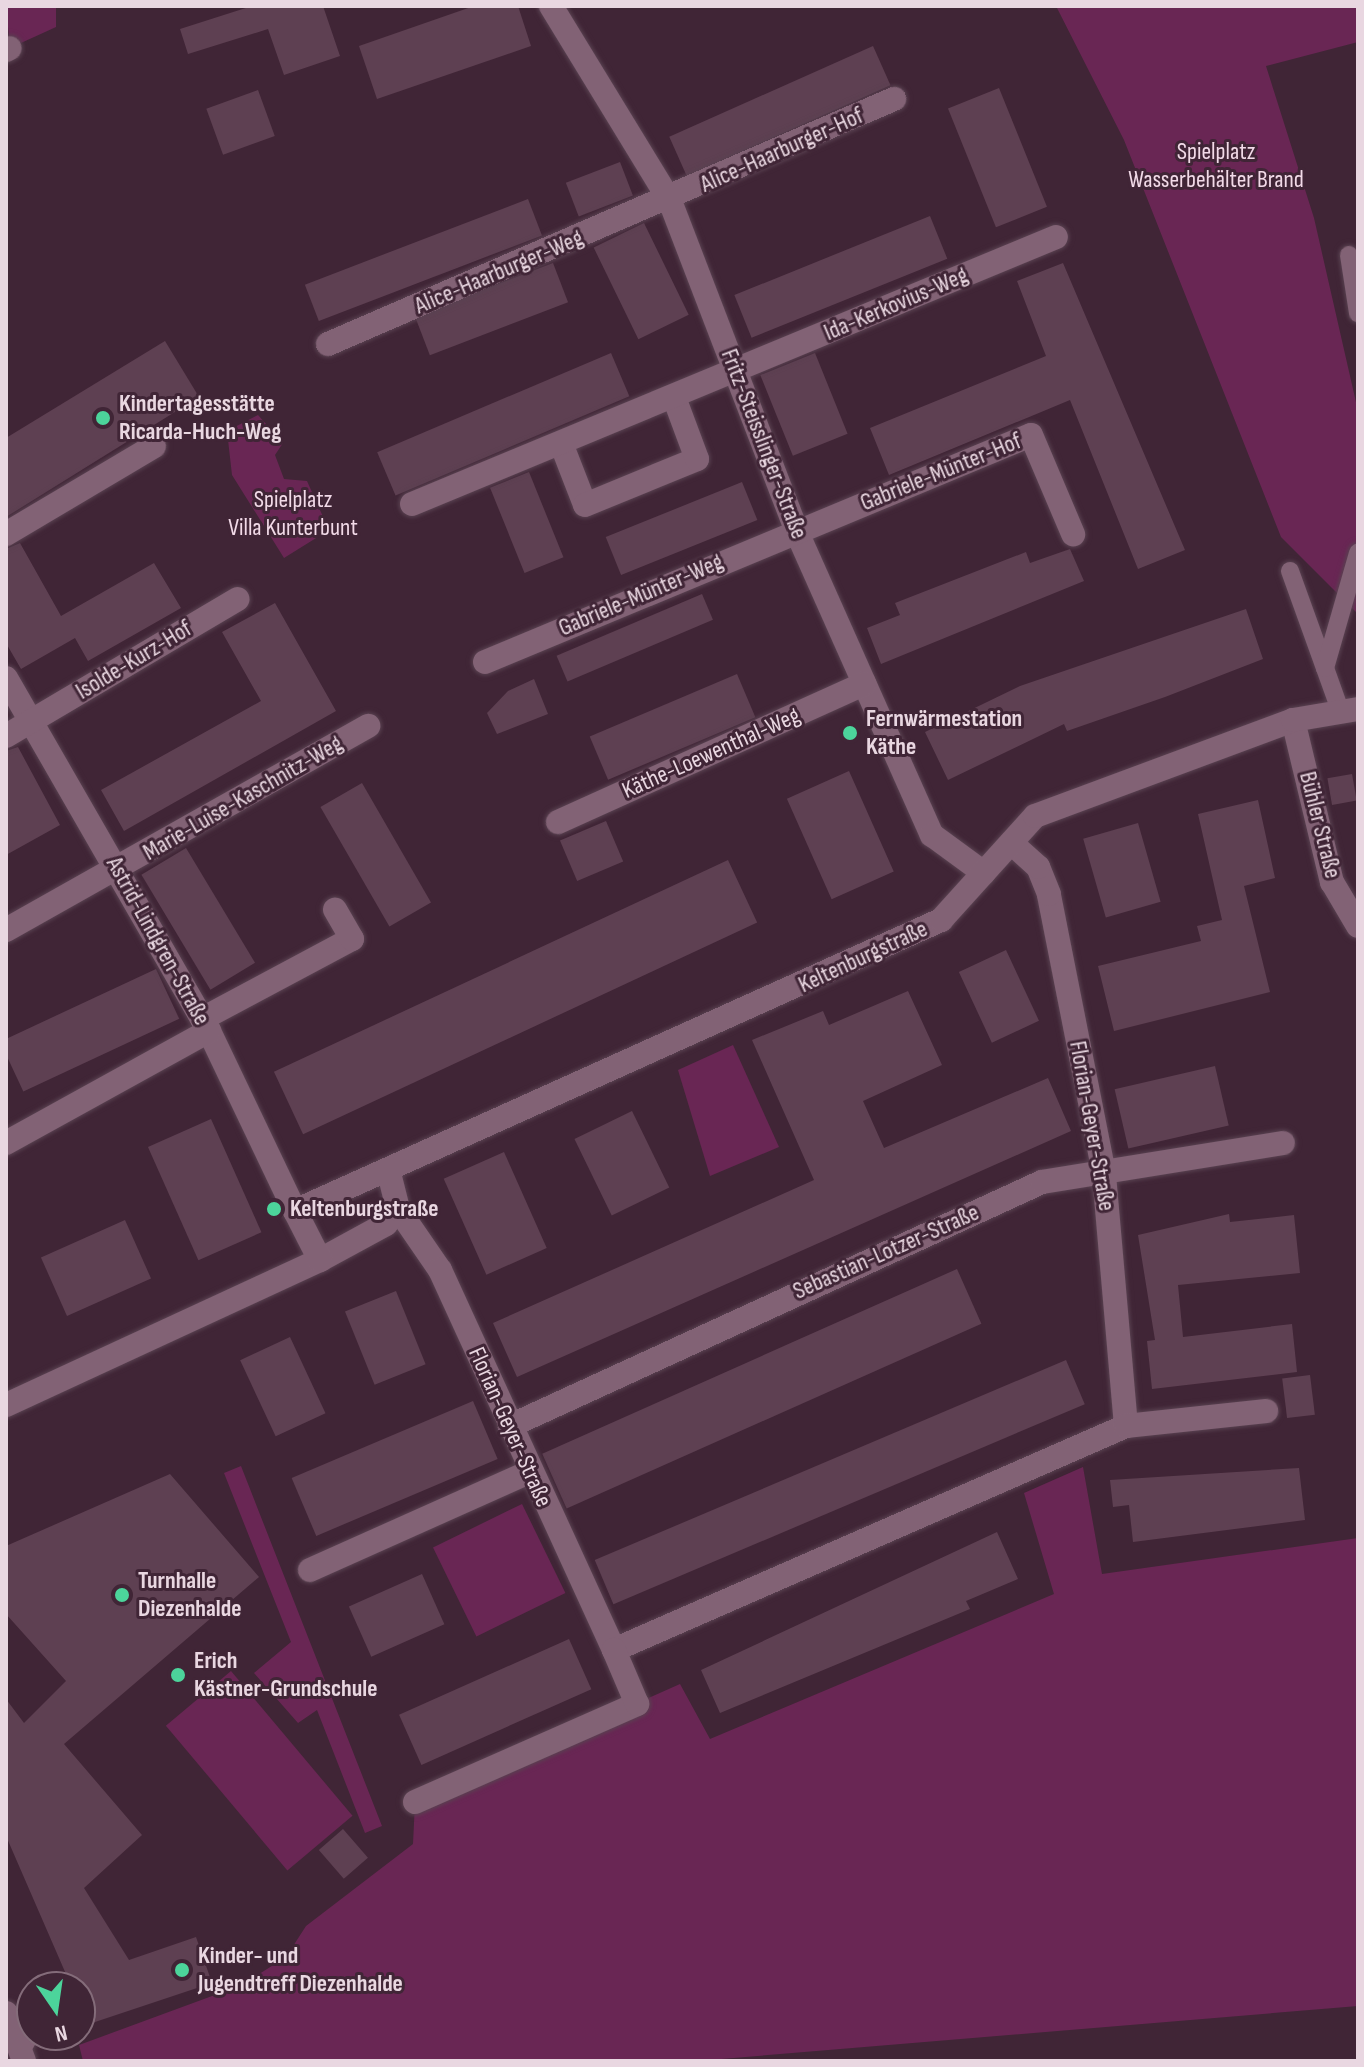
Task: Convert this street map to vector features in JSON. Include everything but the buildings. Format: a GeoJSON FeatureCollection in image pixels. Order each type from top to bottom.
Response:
{"type":"FeatureCollection","features":[{"type":"Feature","properties":{"kind":"street","name":"Fritz-Steisslinger-Straße"},"geometry":{"type":"LineString","coordinates":[[551,6],[670,201],[796,530],[932,835],[984,873]]}},
{"type":"Feature","properties":{"kind":"street","name":"Alice-Haarburger-Hof"},"geometry":{"type":"LineString","coordinates":[[670,201],[894,99]]}},
{"type":"Feature","properties":{"kind":"street","name":"Alice-Haarburger-Weg"},"geometry":{"type":"LineString","coordinates":[[328,344],[670,201]]}},
{"type":"Feature","properties":{"kind":"street","name":"Ida-Kerkovius-Weg"},"geometry":{"type":"LineString","coordinates":[[412,504],[1056,237]]}},
{"type":"Feature","properties":{"kind":"street"},"geometry":{"type":"LineString","coordinates":[[561,443],[585,505],[697,459],[674,397]]}},
{"type":"Feature","properties":{"kind":"street","name":"Gabriele-Münter-Hof"},"geometry":{"type":"LineString","coordinates":[[796,530],[1031,435],[1073,534]]}},
{"type":"Feature","properties":{"kind":"street"},"geometry":{"type":"LineString","coordinates":[[6,534],[154,446]]}},
{"type":"Feature","properties":{"kind":"street","name":"Gabriele-Münter-Weg"},"geometry":{"type":"LineString","coordinates":[[485,662],[796,530]]}},
{"type":"Feature","properties":{"kind":"street","name":"Isolde-Kurz-Hof"},"geometry":{"type":"LineString","coordinates":[[6,736],[238,599]]}},
{"type":"Feature","properties":{"kind":"street","name":"Astrid-Lindgren-Straße"},"geometry":{"type":"LineString","coordinates":[[6,678],[119,870],[205,1025],[295,1211]]}},
{"type":"Feature","properties":{"kind":"street","name":"Käthe-Loewenthal-Weg"},"geometry":{"type":"LineString","coordinates":[[558,822],[864,684]]}},
{"type":"Feature","properties":{"kind":"street","name":"Keltenburgstraße"},"geometry":{"type":"LineString","coordinates":[[295,1211],[389,1172],[941,920],[1035,816],[1293,720],[1349,709]]}},
{"type":"Feature","properties":{"kind":"street","name":"Bühler Straße"},"geometry":{"type":"LineString","coordinates":[[1293,720],[1332,882],[1358,926]]}},
{"type":"Feature","properties":{"kind":"street","name":"Marie-Luise-Kaschnitz-Weg"},"geometry":{"type":"LineString","coordinates":[[6,930],[119,870],[368,726]]}},
{"type":"Feature","properties":{"kind":"street","name":"Florian-Geyer-Straße"},"geometry":{"type":"LineString","coordinates":[[1011,843],[1038,867],[1049,894],[1104,1173],[1126,1426]]}},
{"type":"Feature","properties":{"kind":"street"},"geometry":{"type":"LineString","coordinates":[[6,1143],[352,939],[335,909]]}},
{"type":"Feature","properties":{"kind":"street","name":"Sebastian-Lotzer-Straße"},"geometry":{"type":"LineString","coordinates":[[510,1426],[1042,1182],[1283,1143]]}},
{"type":"Feature","properties":{"kind":"street"},"geometry":{"type":"LineString","coordinates":[[6,1405],[371,1236],[398,1209],[389,1172]]}},
{"type":"Feature","properties":{"kind":"street","name":"Florian-Geyer-Straße"},"geometry":{"type":"LineString","coordinates":[[398,1209],[440,1270],[529,1472],[637,1704],[415,1802]]}},
{"type":"Feature","properties":{"kind":"street"},"geometry":{"type":"LineString","coordinates":[[295,1211],[320,1260]]}},
{"type":"Feature","properties":{"kind":"street"},"geometry":{"type":"LineString","coordinates":[[614,1650],[1126,1426],[1266,1411]]}},
{"type":"Feature","properties":{"kind":"street"},"geometry":{"type":"LineString","coordinates":[[310,1570],[529,1472]]}},
{"type":"Feature","properties":{"kind":"street"},"geometry":{"type":"LineString","coordinates":[[6,2013],[16,2030]]}},
{"type":"Feature","properties":{"kind":"lane"},"geometry":{"type":"LineString","coordinates":[[1349,255],[1358,313]]}},
{"type":"Feature","properties":{"kind":"lane"},"geometry":{"type":"LineString","coordinates":[[1325,668],[1358,553]]}},
{"type":"Feature","properties":{"kind":"lane"},"geometry":{"type":"LineString","coordinates":[[1290,571],[1325,668],[1349,709]]}},
{"type":"Feature","properties":{"kind":"green space"},"geometry":{"type":"Polygon","coordinates":[[[6,6],[56,6],[56,27],[10,48],[6,6]]]}},
{"type":"Feature","properties":{"kind":"green space","name":"Spielplatz Wasserbehälter Brand"},"geometry":{"type":"Polygon","coordinates":[[[1056,6],[1358,6],[1358,42],[1266,66],[1314,218],[1358,411],[1358,614],[1281,537],[1124,140],[1056,6]]]}},
{"type":"Feature","properties":{"kind":"green space","name":"Spielplatz Villa Kunterbunt"},"geometry":{"type":"Polygon","coordinates":[[[258,415],[283,443],[275,455],[284,479],[307,481],[329,530],[284,558],[232,475],[227,431],[258,415]]]}},
{"type":"Feature","properties":{"kind":"green space"},"geometry":{"type":"Polygon","coordinates":[[[733,1045],[779,1147],[710,1176],[678,1070],[733,1045]]]}},
{"type":"Feature","properties":{"kind":"green space"},"geometry":{"type":"Polygon","coordinates":[[[241,1466],[382,1826],[365,1833],[317,1710],[298,1723],[254,1673],[291,1642],[224,1473],[241,1466]]]}},
{"type":"Feature","properties":{"kind":"green space"},"geometry":{"type":"Polygon","coordinates":[[[1083,1467],[1102,1574],[1358,1538],[1358,2006],[697,2061],[83,2061],[80,2051],[96,2051],[96,2039],[242,1985],[286,1957],[306,1926],[413,1844],[415,1802],[680,1684],[710,1739],[1054,1594],[1024,1493],[1083,1467]]]}},
{"type":"Feature","properties":{"kind":"green space"},"geometry":{"type":"Polygon","coordinates":[[[522,1504],[565,1593],[476,1636],[433,1547],[522,1504]]]}},
{"type":"Feature","properties":{"kind":"green space"},"geometry":{"type":"Polygon","coordinates":[[[231,1671],[352,1816],[287,1870],[166,1726],[231,1671]]]}},
{"type":"Feature","properties":{"kind":"place","name":"Kindertagesstätte Ricarda-Huch-Weg"},"geometry":{"type":"Point","coordinates":[103,418]}},
{"type":"Feature","properties":{"kind":"place","name":"Fernwärmestation Käthe"},"geometry":{"type":"Point","coordinates":[850,733]}},
{"type":"Feature","properties":{"kind":"place","name":"Keltenburgstraße"},"geometry":{"type":"Point","coordinates":[274,1209]}},
{"type":"Feature","properties":{"kind":"place","name":"Turnhalle Diezenhalde"},"geometry":{"type":"Point","coordinates":[122,1595]}},
{"type":"Feature","properties":{"kind":"place","name":"Erich Kästner-Grundschule"},"geometry":{"type":"Point","coordinates":[178,1675]}},
{"type":"Feature","properties":{"kind":"place","name":"Kinder- und Jugendtreff Diezenhalde"},"geometry":{"type":"Point","coordinates":[182,1970]}}]}
